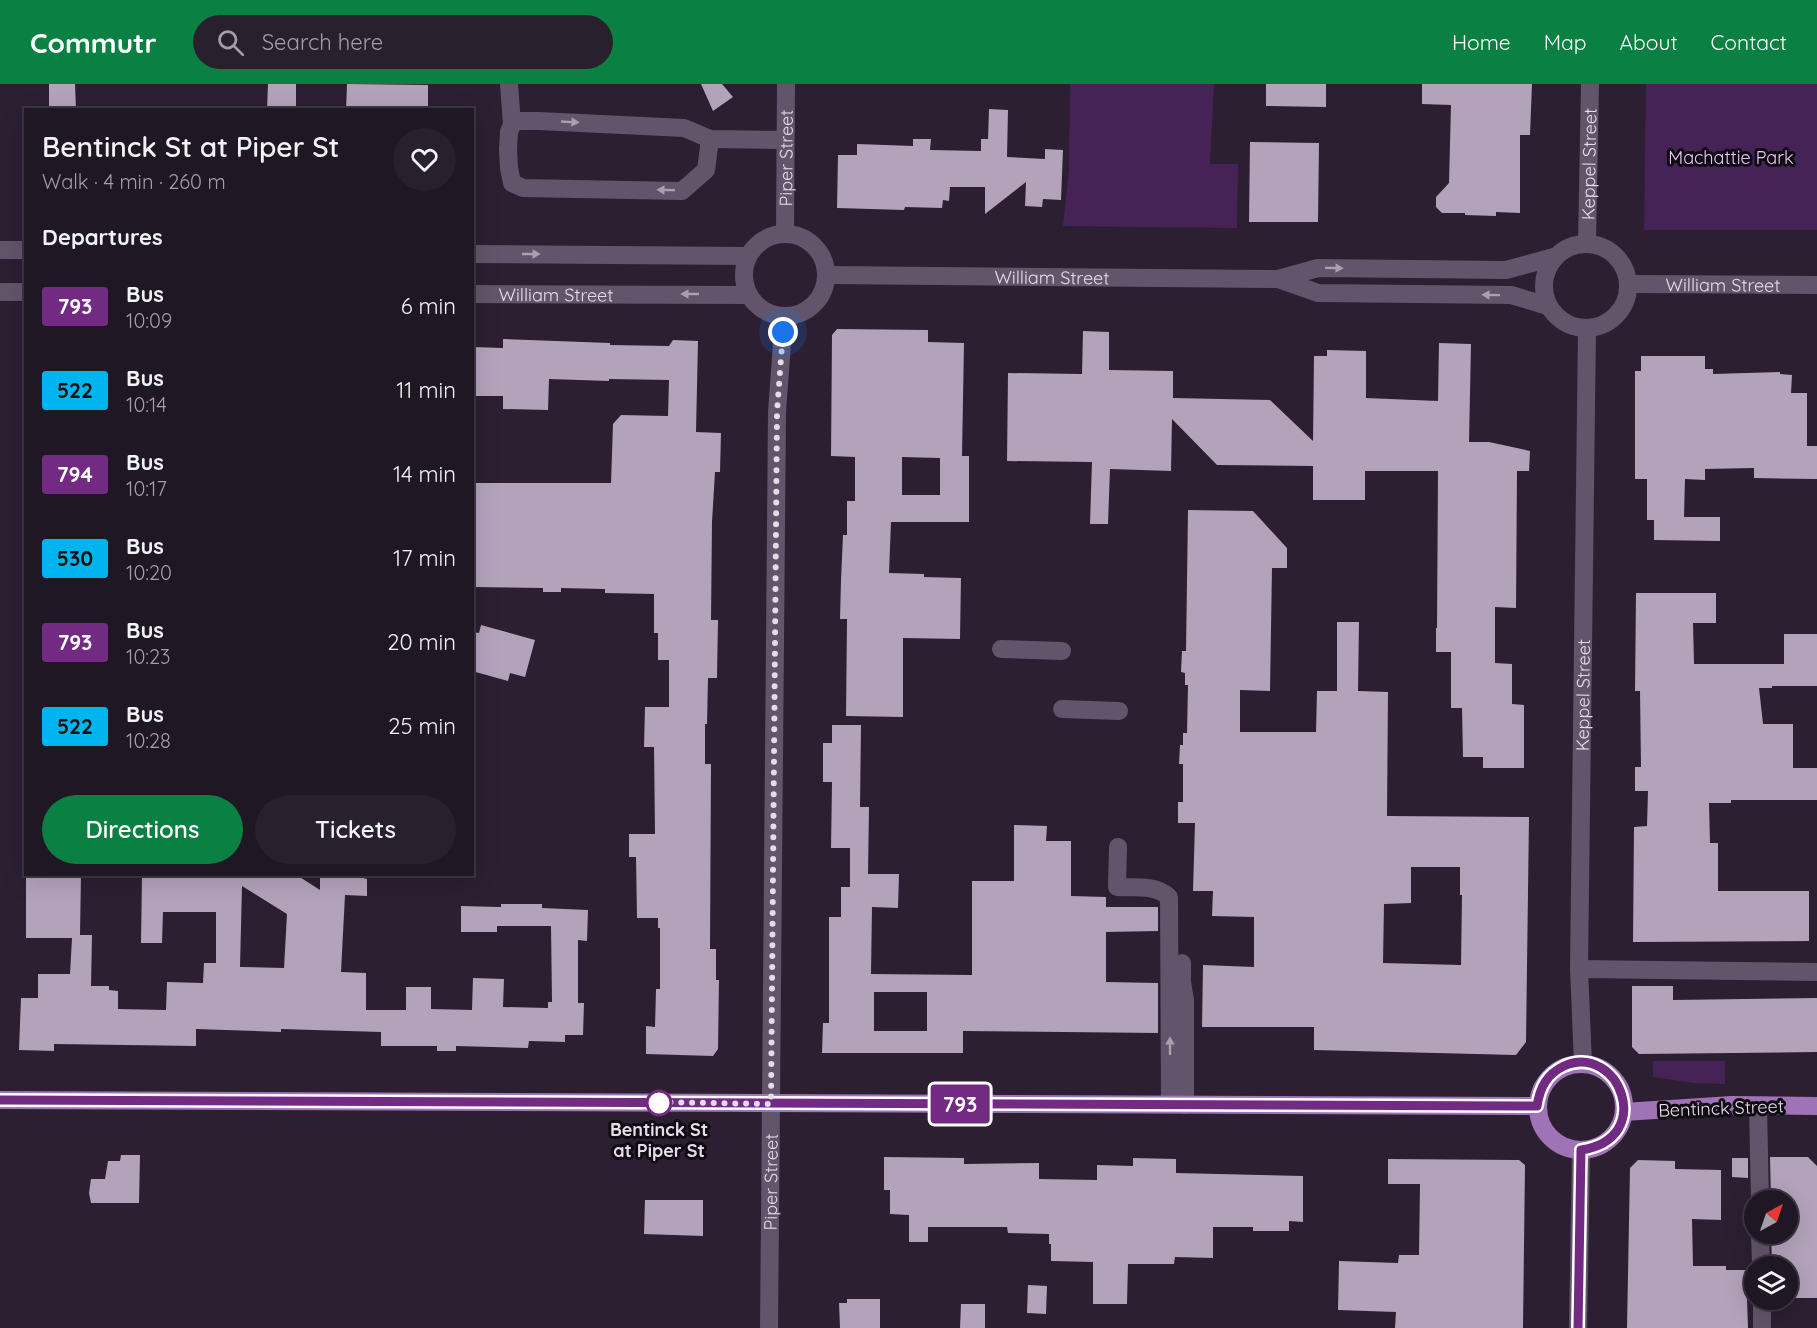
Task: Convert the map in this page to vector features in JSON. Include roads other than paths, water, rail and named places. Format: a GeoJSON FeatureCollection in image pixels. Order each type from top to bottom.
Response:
{"type":"FeatureCollection","features":[{"type":"Feature","properties":{"kind":"main road"},"geometry":{"type":"LineString","coordinates":[[1583,1063],[1597,1066],[1609,1073],[1621,1091],[1624,1112],[1621,1124],[1605,1143],[1581,1150],[1567,1148],[1554,1142],[1545,1132],[1539,1119],[1537,1106],[1539,1092],[1556,1070],[1569,1064],[1583,1063]]}},
{"type":"Feature","properties":{"kind":"main road"},"geometry":{"type":"LineString","coordinates":[[0,1100],[1537,1106]]}},
{"type":"Feature","properties":{"kind":"main road","name":"Bentinck Street"},"geometry":{"type":"LineString","coordinates":[[1624,1112],[1732,1106],[1817,1106]]}},
{"type":"Feature","properties":{"kind":"street"},"geometry":{"type":"LineString","coordinates":[[509,84],[512,124],[509,132],[509,168],[512,183],[523,188],[682,191],[706,170],[710,139]]}},
{"type":"Feature","properties":{"kind":"street","name":"Piper Street"},"geometry":{"type":"LineString","coordinates":[[785,233],[786,84]]}},
{"type":"Feature","properties":{"kind":"street","name":"Keppel Street"},"geometry":{"type":"LineString","coordinates":[[1587,244],[1590,84]]}},
{"type":"Feature","properties":{"kind":"street"},"geometry":{"type":"LineString","coordinates":[[512,124],[519,121],[539,121],[684,128],[710,139],[785,140]]}},
{"type":"Feature","properties":{"kind":"street"},"geometry":{"type":"LineString","coordinates":[[785,233],[806,239],[821,254],[825,264],[827,274],[825,288],[819,299],[809,309],[797,315],[784,316],[770,313],[758,306],[749,295],[744,275],[748,256],[755,246],[774,235],[785,233]]}},
{"type":"Feature","properties":{"kind":"street","name":"William Street"},"geometry":{"type":"LineString","coordinates":[[827,274],[1278,279],[1318,268],[1506,270],[1554,257],[1565,248],[1579,243],[1587,244]]}},
{"type":"Feature","properties":{"kind":"street"},"geometry":{"type":"LineString","coordinates":[[1587,244],[1593,243],[1607,249],[1618,258],[1626,270],[1629,284],[1628,295],[1617,315],[1598,327],[1587,328]]}},
{"type":"Feature","properties":{"kind":"street"},"geometry":{"type":"LineString","coordinates":[[0,250],[24,250]]}},
{"type":"Feature","properties":{"kind":"street"},"geometry":{"type":"LineString","coordinates":[[474,254],[748,256]]}},
{"type":"Feature","properties":{"kind":"street"},"geometry":{"type":"LineString","coordinates":[[1548,306],[1543,283],[1546,269],[1554,257]]}},
{"type":"Feature","properties":{"kind":"street","name":"William Street"},"geometry":{"type":"LineString","coordinates":[[1278,279],[1318,293],[1511,295],[1548,306],[1564,322],[1575,327],[1587,328]]}},
{"type":"Feature","properties":{"kind":"street","name":"William Street"},"geometry":{"type":"LineString","coordinates":[[1629,284],[1817,285]]}},
{"type":"Feature","properties":{"kind":"street"},"geometry":{"type":"LineString","coordinates":[[0,292],[24,292]]}},
{"type":"Feature","properties":{"kind":"street","name":"William Street"},"geometry":{"type":"LineString","coordinates":[[474,294],[749,295]]}},
{"type":"Feature","properties":{"kind":"street","name":"Piper Street"},"geometry":{"type":"LineString","coordinates":[[770,1328],[777,412],[784,316]]}},
{"type":"Feature","properties":{"kind":"street","name":"Keppel Street"},"geometry":{"type":"LineString","coordinates":[[1583,1063],[1579,969],[1587,328]]}},
{"type":"Feature","properties":{"kind":"street"},"geometry":{"type":"LineString","coordinates":[[1001,649],[1062,651]]}},
{"type":"Feature","properties":{"kind":"street"},"geometry":{"type":"LineString","coordinates":[[1062,709],[1119,711]]}},
{"type":"Feature","properties":{"kind":"street"},"geometry":{"type":"LineString","coordinates":[[1118,847],[1117,875],[1156,879],[1167,883],[1176,890],[1181,898],[1182,982],[1185,1000],[1178,1105]]}},
{"type":"Feature","properties":{"kind":"street"},"geometry":{"type":"LineString","coordinates":[[1579,969],[1817,972]]}},
{"type":"Feature","properties":{"kind":"street"},"geometry":{"type":"LineString","coordinates":[[1758,1106],[1760,1190]]}},
{"type":"Feature","properties":{"kind":"street"},"geometry":{"type":"LineString","coordinates":[[1578,1328],[1581,1150]]}},
{"type":"Feature","properties":{"kind":"street"},"geometry":{"type":"LineString","coordinates":[[1761,1310],[1762,1328]]}},
{"type":"Feature","properties":{"kind":"place","name":"Bentinck St at Piper St"},"geometry":{"type":"Point","coordinates":[659,1103]}},
{"type":"Feature","properties":{"kind":"park label","name":"Machattie Park"},"geometry":{"type":"Point","coordinates":[1731,157]}}]}
